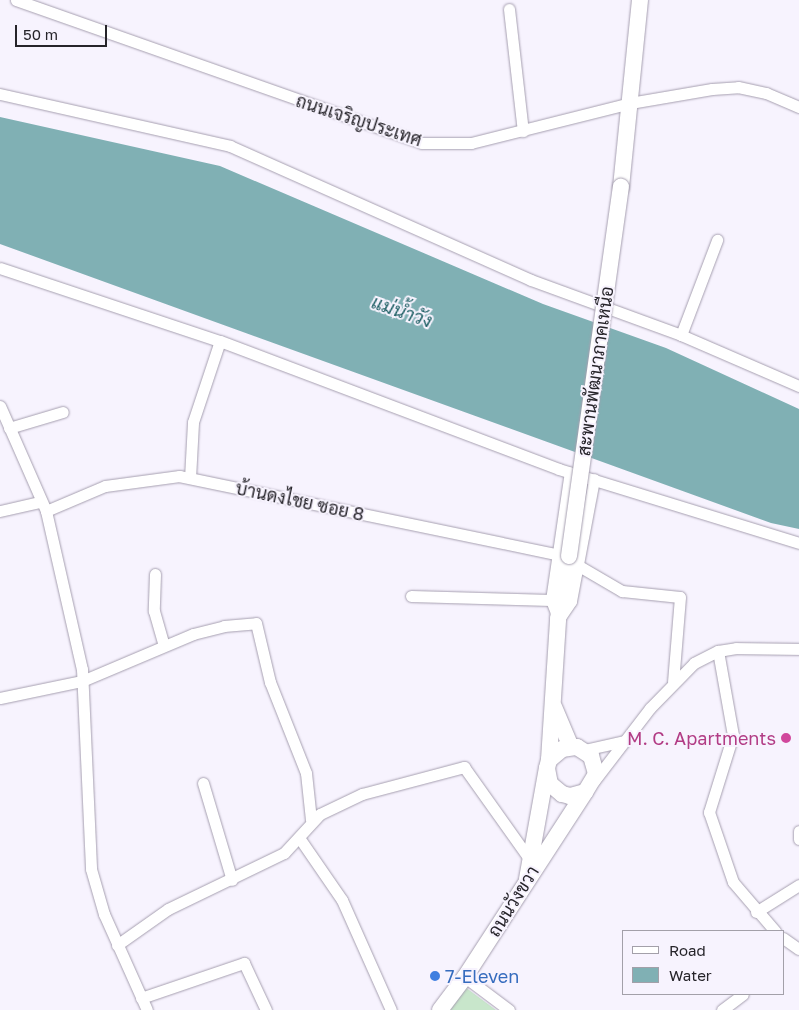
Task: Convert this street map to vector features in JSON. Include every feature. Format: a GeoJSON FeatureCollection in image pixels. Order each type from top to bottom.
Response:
{"type":"FeatureCollection","features":[{"type":"Feature","properties":{"kind":"street","name":"ถนนเจริญประเทศ"},"geometry":{"type":"LineString","coordinates":[[16,0],[422,143],[471,143],[630,103],[738,87],[766,93],[799,107]]}},
{"type":"Feature","properties":{"kind":"street","name":"สะพานพัฒนาภาคเหนือ"},"geometry":{"type":"LineString","coordinates":[[527,879],[548,764],[558,619],[621,187],[640,0]]}},
{"type":"Feature","properties":{"kind":"street"},"geometry":{"type":"LineString","coordinates":[[509,9],[523,131]]}},
{"type":"Feature","properties":{"kind":"street"},"geometry":{"type":"LineString","coordinates":[[0,94],[230,146],[530,280],[681,335],[799,386]]}},
{"type":"Feature","properties":{"kind":"street"},"geometry":{"type":"LineString","coordinates":[[681,335],[717,240]]}},
{"type":"Feature","properties":{"kind":"street"},"geometry":{"type":"LineString","coordinates":[[0,268],[220,341],[570,472],[799,543]]}},
{"type":"Feature","properties":{"kind":"street"},"geometry":{"type":"LineString","coordinates":[[190,478],[193,422],[220,341]]}},
{"type":"Feature","properties":{"kind":"street"},"geometry":{"type":"LineString","coordinates":[[0,406],[43,506],[82,681],[91,869],[117,945],[147,1010]]}},
{"type":"Feature","properties":{"kind":"street"},"geometry":{"type":"LineString","coordinates":[[9,428],[63,412]]}},
{"type":"Feature","properties":{"kind":"street"},"geometry":{"type":"LineString","coordinates":[[568,558],[570,472]]}},
{"type":"Feature","properties":{"kind":"street","name":"บ้านดงไชย ซอย 8"},"geometry":{"type":"LineString","coordinates":[[0,511],[43,506],[105,486],[179,476],[568,558],[622,591],[680,597],[673,682]]}},
{"type":"Feature","properties":{"kind":"street"},"geometry":{"type":"LineString","coordinates":[[558,619],[551,600],[568,558],[594,480]]}},
{"type":"Feature","properties":{"kind":"street"},"geometry":{"type":"LineString","coordinates":[[154,574],[154,612],[164,645]]}},
{"type":"Feature","properties":{"kind":"street"},"geometry":{"type":"LineString","coordinates":[[410,596],[551,600]]}},
{"type":"Feature","properties":{"kind":"street"},"geometry":{"type":"LineString","coordinates":[[0,698],[82,681],[164,645],[224,626],[256,622],[270,682],[306,773],[311,820]]}},
{"type":"Feature","properties":{"kind":"street"},"geometry":{"type":"LineString","coordinates":[[673,682],[694,664],[718,651],[799,649]]}},
{"type":"Feature","properties":{"kind":"street"},"geometry":{"type":"LineString","coordinates":[[718,651],[733,735],[709,812],[733,882],[756,912],[774,930]]}},
{"type":"Feature","properties":{"kind":"street","name":"ถนนวังขวา"},"geometry":{"type":"LineString","coordinates":[[440,1010],[465,977],[527,879],[589,787],[652,705],[673,682]]}},
{"type":"Feature","properties":{"kind":"street"},"geometry":{"type":"LineString","coordinates":[[552,702],[577,748],[595,764],[589,787],[578,795],[562,794],[550,784],[548,764],[562,748],[577,748],[625,742]]}},
{"type":"Feature","properties":{"kind":"street"},"geometry":{"type":"LineString","coordinates":[[117,945],[168,909],[232,880],[284,853],[300,839],[311,820],[362,794],[464,768],[530,860]]}},
{"type":"Feature","properties":{"kind":"street"},"geometry":{"type":"LineString","coordinates":[[203,783],[232,880]]}},
{"type":"Feature","properties":{"kind":"street"},"geometry":{"type":"LineString","coordinates":[[799,831],[799,839]]}},
{"type":"Feature","properties":{"kind":"street"},"geometry":{"type":"LineString","coordinates":[[300,839],[342,900],[391,1010]]}},
{"type":"Feature","properties":{"kind":"street"},"geometry":{"type":"LineString","coordinates":[[756,912],[799,885]]}},
{"type":"Feature","properties":{"kind":"street"},"geometry":{"type":"LineString","coordinates":[[141,998],[244,963],[266,1010]]}},
{"type":"Feature","properties":{"kind":"street"},"geometry":{"type":"LineString","coordinates":[[465,977],[508,1010]]}},
{"type":"Feature","properties":{"kind":"street"},"geometry":{"type":"LineString","coordinates":[[722,1010],[742,995]]}},
{"type":"Feature","properties":{"kind":"green space"},"geometry":{"type":"Polygon","coordinates":[[[465,987],[496,1010],[450,1010],[465,987]]]}},
{"type":"Feature","properties":{"kind":"water","name":"แม่น้ำวัง"},"geometry":{"type":"Polygon","coordinates":[[[0,117],[220,166],[543,304],[666,348],[799,409],[799,529],[771,523],[0,244],[0,117]]]}},
{"type":"Feature","properties":{"kind":"place","name":"M. C. Apartments"},"geometry":{"type":"Point","coordinates":[786,738]}},
{"type":"Feature","properties":{"kind":"place","name":"7-Eleven"},"geometry":{"type":"Point","coordinates":[435,976]}}]}
